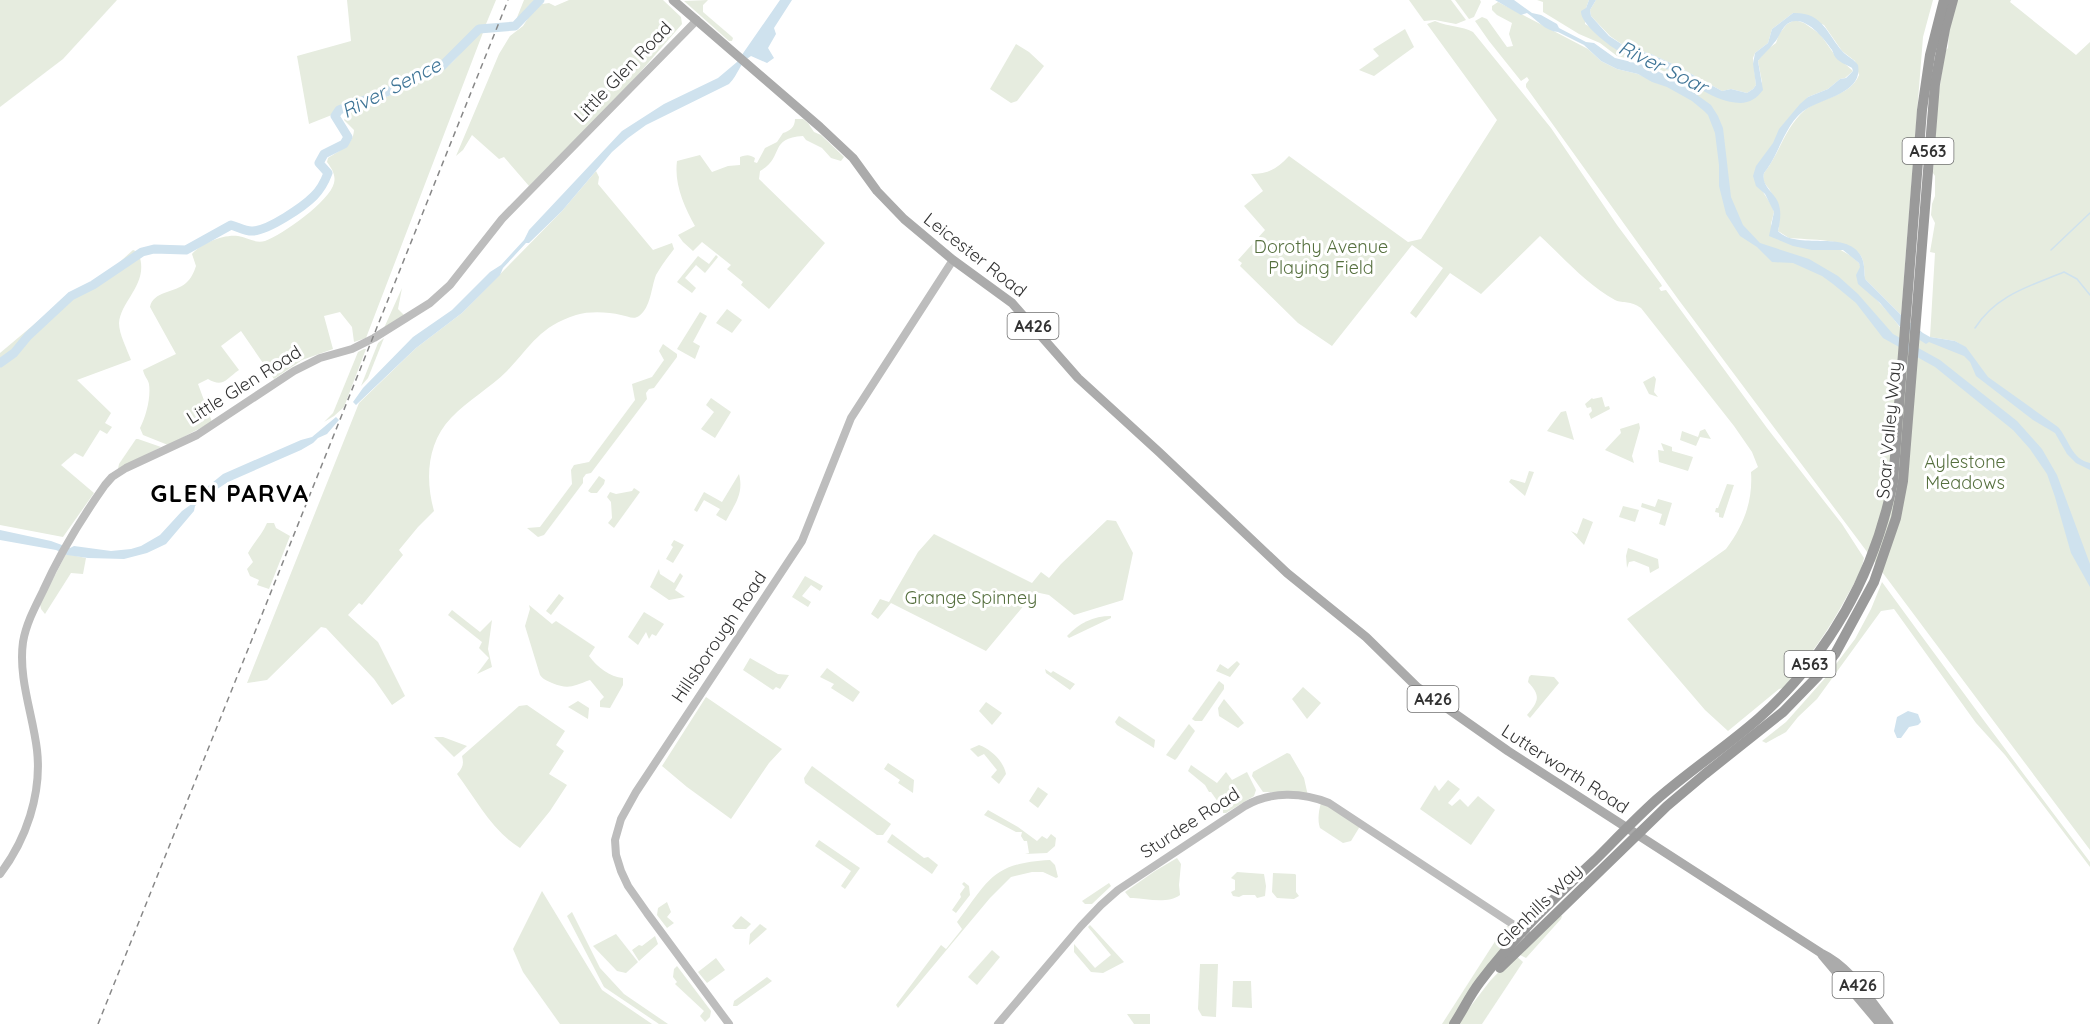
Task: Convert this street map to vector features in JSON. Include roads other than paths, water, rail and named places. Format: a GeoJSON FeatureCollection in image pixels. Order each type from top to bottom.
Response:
{"type":"FeatureCollection","features":[{"type":"Feature","properties":{"kind":"highway","name":"Soar Valley Way"},"geometry":{"type":"LineString","coordinates":[[1913,304],[1926,79],[1944,0]]}},
{"type":"Feature","properties":{"kind":"highway","name":"Soar Valley Way"},"geometry":{"type":"LineString","coordinates":[[1637,835],[1691,784],[1770,724],[1806,689],[1834,654],[1857,615],[1869,578],[1896,518],[1903,481],[1907,362],[1935,84],[1953,0]]}},
{"type":"Feature","properties":{"kind":"highway","name":"Soar Valley Way"},"geometry":{"type":"LineString","coordinates":[[1626,829],[1667,790],[1749,727],[1781,696],[1835,630],[1869,578]]}},
{"type":"Feature","properties":{"kind":"highway","name":"Glenhills Way"},"geometry":{"type":"LineString","coordinates":[[1454,1024],[1481,981],[1626,829]]}},
{"type":"Feature","properties":{"kind":"highway","name":"Glenhills Way"},"geometry":{"type":"LineString","coordinates":[[1527,933],[1637,835]]}},
{"type":"Feature","properties":{"kind":"main road","name":"A426"},"geometry":{"type":"LineString","coordinates":[[674,0],[697,20]]}},
{"type":"Feature","properties":{"kind":"main road","name":"Leicester Road"},"geometry":{"type":"LineString","coordinates":[[697,20],[853,158],[877,191],[904,219],[953,260],[1012,303],[1078,378],[1265,554],[1308,591]]}},
{"type":"Feature","properties":{"kind":"main road","name":"Lutterworth Road"},"geometry":{"type":"LineString","coordinates":[[1308,591],[1366,637],[1417,687],[1442,706],[1626,829],[1821,953],[1857,984],[1889,1024]]}},
{"type":"Feature","properties":{"kind":"main road","name":"Lutterworth Road"},"geometry":{"type":"LineString","coordinates":[[1832,962],[1880,1024]]}},
{"type":"Feature","properties":{"kind":"street","name":"Little Glen Road"},"geometry":{"type":"LineString","coordinates":[[0,874],[19,844],[34,798],[37,751],[27,701],[22,651],[29,622],[66,543],[105,486],[118,473],[197,435],[306,364],[352,349],[374,338],[402,322],[440,295],[502,219],[697,20]]}},
{"type":"Feature","properties":{"kind":"street","name":"Hillsborough Road"},"geometry":{"type":"LineString","coordinates":[[729,1024],[628,886],[616,855],[615,840],[621,819],[636,792],[802,541],[851,418],[953,260]]}},
{"type":"Feature","properties":{"kind":"street","name":"Sturdee Road"},"geometry":{"type":"LineString","coordinates":[[998,1024],[1081,926],[1116,892],[1245,806],[1265,796],[1295,794],[1329,803],[1527,933]]}},
{"type":"Feature","properties":{"kind":"water"},"geometry":{"type":"Polygon","coordinates":[[[780,0],[792,0],[774,28],[776,34],[768,48],[774,58],[767,63],[751,56],[729,84],[646,125],[628,138],[612,152],[562,211],[529,243],[526,243],[503,268],[500,275],[462,313],[416,348],[356,405],[353,402],[363,388],[413,337],[452,310],[490,272],[501,265],[524,240],[529,230],[622,131],[664,104],[718,78],[737,62],[780,0]]]}},
{"type":"Feature","properties":{"kind":"water"},"geometry":{"type":"Polygon","coordinates":[[[1495,0],[1514,0],[1532,13],[1557,24],[1559,28],[1586,42],[1594,43],[1615,58],[1648,66],[1682,84],[1711,105],[1723,128],[1731,197],[1743,225],[1760,243],[1809,259],[1838,276],[1858,294],[1893,334],[1940,360],[2017,421],[2042,449],[2057,475],[2090,564],[2090,587],[2071,553],[2047,474],[2030,449],[2013,430],[1935,367],[1883,338],[1856,303],[1822,276],[1793,263],[1772,262],[1757,247],[1740,236],[1726,214],[1719,186],[1715,133],[1704,111],[1692,101],[1667,87],[1601,61],[1584,45],[1545,27],[1527,13],[1521,15],[1495,0]]]}},
{"type":"Feature","properties":{"kind":"water","name":"River Soar"},"geometry":{"type":"Polygon","coordinates":[[[1589,0],[1596,0],[1590,10],[1591,16],[1609,36],[1626,47],[1651,54],[1675,65],[1722,91],[1731,89],[1747,93],[1753,89],[1756,85],[1753,64],[1755,53],[1768,43],[1772,29],[1793,13],[1811,16],[1818,20],[1843,52],[1858,65],[1858,74],[1855,82],[1849,88],[1800,114],[1788,129],[1764,173],[1764,181],[1779,206],[1778,231],[1786,237],[1797,240],[1833,241],[1854,248],[1861,256],[1865,279],[1901,315],[1930,337],[1955,341],[1966,347],[1988,377],[2058,427],[2074,453],[2090,463],[2090,470],[2076,463],[2067,454],[2055,433],[2033,420],[1976,376],[1970,362],[1964,356],[1929,342],[1926,344],[1901,328],[1880,303],[1858,284],[1856,275],[1860,267],[1859,263],[1843,250],[1812,250],[1793,246],[1769,236],[1774,212],[1765,194],[1756,186],[1753,176],[1756,166],[1773,143],[1779,129],[1800,104],[1808,97],[1846,78],[1853,71],[1836,58],[1818,33],[1800,21],[1787,24],[1776,41],[1758,61],[1763,90],[1750,101],[1730,102],[1712,95],[1669,70],[1617,50],[1595,33],[1582,16],[1581,11],[1586,8],[1589,0]]]}},
{"type":"Feature","properties":{"kind":"water"},"geometry":{"type":"Polygon","coordinates":[[[336,417],[339,420],[327,434],[313,443],[228,482],[202,499],[166,544],[147,553],[124,559],[88,558],[0,540],[0,530],[51,541],[70,548],[74,546],[111,551],[141,546],[160,535],[182,511],[223,474],[312,437],[336,417]]]}},
{"type":"Feature","properties":{"kind":"water"},"geometry":{"type":"Polygon","coordinates":[[[1908,711],[1918,714],[1921,722],[1909,727],[1901,738],[1897,738],[1894,731],[1897,717],[1908,711]]]}},
{"type":"Feature","properties":{"kind":"waterway","name":"River Sence"},"geometry":{"type":"LineString","coordinates":[[0,363],[14,353],[28,336],[71,296],[93,285],[142,252],[154,249],[186,250],[231,225],[248,231],[260,230],[294,212],[314,196],[324,182],[328,173],[319,163],[324,154],[344,144],[348,137],[335,116],[339,110],[389,91],[442,66],[479,29],[515,26],[540,0]]}},
{"type":"Feature","properties":{"kind":"waterway"},"geometry":{"type":"LineString","coordinates":[[2051,250],[2090,213]]}},
{"type":"Feature","properties":{"kind":"waterway"},"geometry":{"type":"LineString","coordinates":[[1975,328],[1983,317],[2003,299],[2064,272],[2077,279],[2090,295]]}},
{"type":"Feature","properties":{"kind":"railway"},"geometry":{"type":"LineString","coordinates":[[98,1024],[508,0]]}},
{"type":"Feature","properties":{"kind":"district","name":"GLEN PARVA"},"geometry":{"type":"Point","coordinates":[230,494]}},
{"type":"Feature","properties":{"kind":"park label","name":"Dorothy Avenue Playing Field"},"geometry":{"type":"Point","coordinates":[1321,257]}},
{"type":"Feature","properties":{"kind":"park label","name":"Aylestone Meadows"},"geometry":{"type":"Point","coordinates":[1965,472]}},
{"type":"Feature","properties":{"kind":"park label","name":"Grange Spinney"},"geometry":{"type":"Point","coordinates":[971,598]}}]}
